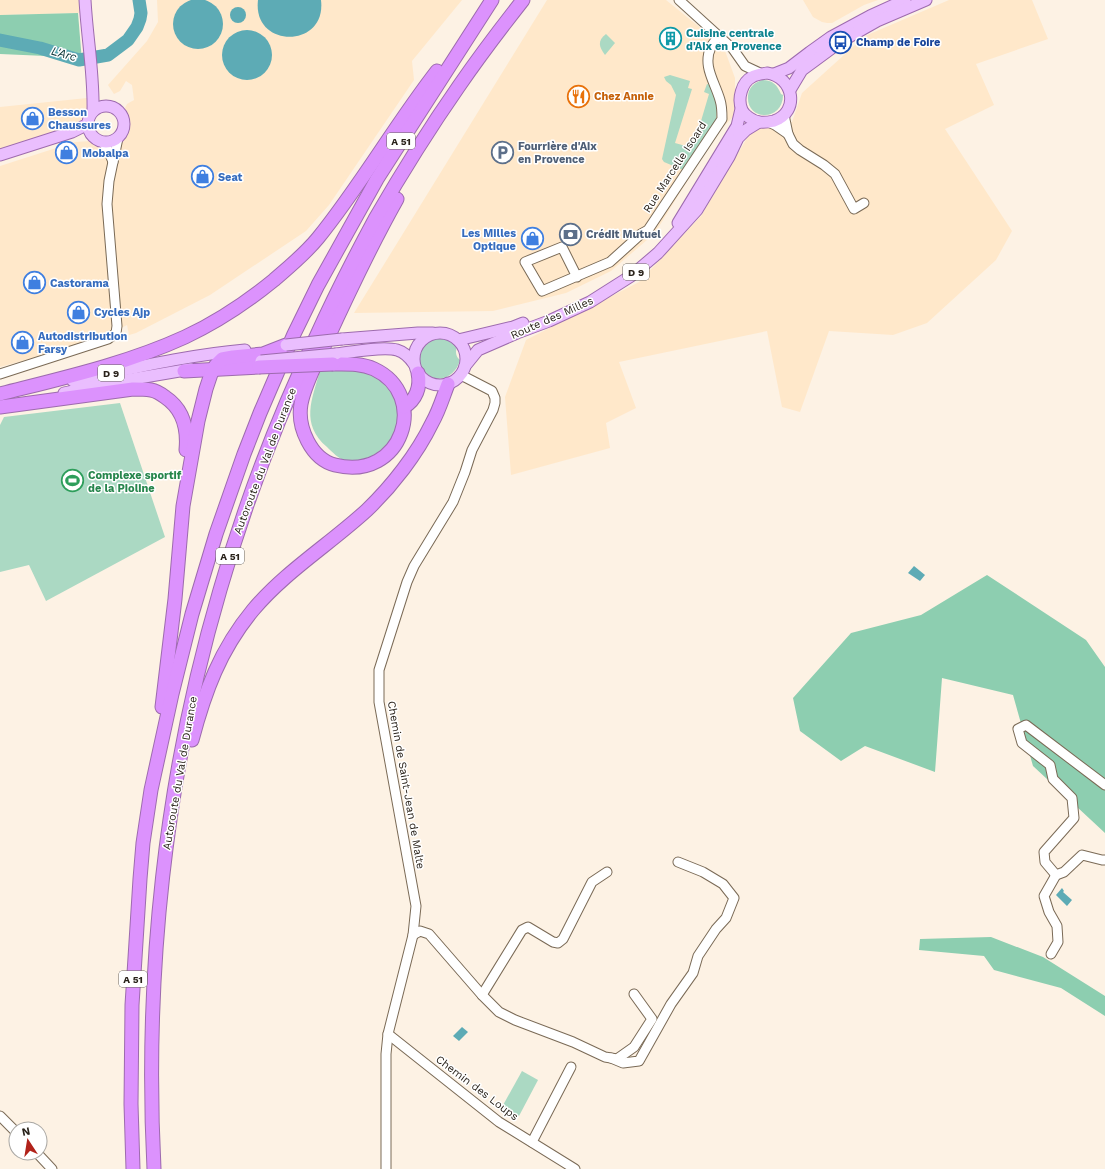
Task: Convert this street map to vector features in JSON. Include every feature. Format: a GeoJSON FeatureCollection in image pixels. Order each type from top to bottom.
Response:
{"type":"FeatureCollection","features":[{"type":"Feature","properties":{"kind":"highway","name":"Autoroute du Val de Durance"},"geometry":{"type":"LineString","coordinates":[[154,1169],[152,1133],[152,1072],[154,977],[161,897],[169,830],[182,750],[190,709],[220,590],[246,508],[278,422],[298,374],[335,295],[375,220],[428,133],[459,86],[523,0]]}},
{"type":"Feature","properties":{"kind":"highway","name":"Autoroute du Val de Durance"},"geometry":{"type":"LineString","coordinates":[[133,1169],[131,1104],[132,1006],[143,843],[151,790],[181,656],[204,574],[232,487],[270,388],[318,285],[377,179],[492,1]]}},
{"type":"Feature","properties":{"kind":"highway"},"geometry":{"type":"LineString","coordinates":[[0,394],[78,375],[127,360],[158,348],[185,337],[211,323],[256,294],[296,261],[317,238],[355,188],[416,98],[492,1]]}},
{"type":"Feature","properties":{"kind":"highway"},"geometry":{"type":"LineString","coordinates":[[184,371],[215,367],[262,357],[334,359],[372,368],[390,380],[396,388],[404,407],[402,429],[396,445],[392,450],[383,458],[365,466],[345,467],[332,464],[324,460],[311,446],[301,421],[301,405],[312,372],[335,322],[363,265],[412,173],[487,47]]}},
{"type":"Feature","properties":{"kind":"highway"},"geometry":{"type":"LineString","coordinates":[[262,357],[286,345]]}},
{"type":"Feature","properties":{"kind":"highway"},"geometry":{"type":"LineString","coordinates":[[183,506],[198,421],[206,389],[215,367]]}},
{"type":"Feature","properties":{"kind":"highway"},"geometry":{"type":"LineString","coordinates":[[404,407],[412,401],[417,393],[419,383],[416,369]]}},
{"type":"Feature","properties":{"kind":"highway"},"geometry":{"type":"LineString","coordinates":[[169,830],[204,696],[220,660],[231,641],[253,610],[285,577],[367,509],[400,473],[421,443],[432,423],[448,384]]}},
{"type":"Feature","properties":{"kind":"highway"},"geometry":{"type":"LineString","coordinates":[[0,407],[133,389],[152,390],[158,392],[177,407],[182,416],[186,434],[183,506],[172,627],[151,790]]}},
{"type":"Feature","properties":{"kind":"main road"},"geometry":{"type":"LineString","coordinates":[[85,0],[93,87],[93,112]]}},
{"type":"Feature","properties":{"kind":"main road"},"geometry":{"type":"LineString","coordinates":[[905,0],[870,16],[831,37],[789,68],[752,77],[744,85],[740,97],[741,109],[747,116],[761,122],[778,119],[784,115],[790,104],[790,90],[802,70],[840,42],[877,21],[926,0]]}},
{"type":"Feature","properties":{"kind":"main road"},"geometry":{"type":"LineString","coordinates":[[768,74],[780,77],[790,90]]}},
{"type":"Feature","properties":{"kind":"main road"},"geometry":{"type":"LineString","coordinates":[[93,87],[100,100],[107,106],[117,110],[123,117],[124,122],[122,134],[118,138],[113,141],[103,142],[98,141],[92,136],[89,132],[88,124],[90,115],[93,112],[107,106]]}},
{"type":"Feature","properties":{"kind":"main road","name":"Route des Milles"},"geometry":{"type":"LineString","coordinates":[[458,340],[513,327],[585,298],[627,272],[652,253],[677,224],[737,126],[741,109]]}},
{"type":"Feature","properties":{"kind":"main road","name":"Route des Milles"},"geometry":{"type":"LineString","coordinates":[[463,370],[478,350],[549,321],[590,302],[631,276],[658,254],[697,210],[729,157],[738,138],[746,130],[761,122]]}},
{"type":"Feature","properties":{"kind":"main road"},"geometry":{"type":"LineString","coordinates":[[0,155],[72,132],[88,124]]}},
{"type":"Feature","properties":{"kind":"main road"},"geometry":{"type":"LineString","coordinates":[[72,132],[92,136]]}},
{"type":"Feature","properties":{"kind":"main road"},"geometry":{"type":"LineString","coordinates":[[286,345],[418,333],[434,334]]}},
{"type":"Feature","properties":{"kind":"main road"},"geometry":{"type":"LineString","coordinates":[[334,359],[391,349],[402,352],[412,360],[416,369],[424,379],[431,384],[439,385],[448,384],[455,380],[463,370],[466,359],[462,345],[451,335],[442,333],[427,336],[420,341],[416,348],[414,356],[416,369]]}},
{"type":"Feature","properties":{"kind":"main road","name":"D 9"},"geometry":{"type":"LineString","coordinates":[[0,397],[179,359],[223,352],[262,357]]}},
{"type":"Feature","properties":{"kind":"main road","name":"D 9"},"geometry":{"type":"LineString","coordinates":[[0,407],[121,381],[184,371]]}},
{"type":"Feature","properties":{"kind":"street"},"geometry":{"type":"LineString","coordinates":[[679,0],[733,49],[745,66],[768,74]]}},
{"type":"Feature","properties":{"kind":"street","name":"Rue Marcelle Isoard"},"geometry":{"type":"LineString","coordinates":[[577,277],[562,247],[525,262],[542,291],[577,277],[610,262],[641,234],[648,230],[722,119],[722,109],[710,74],[708,62],[712,46],[718,37]]}},
{"type":"Feature","properties":{"kind":"street"},"geometry":{"type":"LineString","coordinates":[[744,85],[745,66]]}},
{"type":"Feature","properties":{"kind":"street"},"geometry":{"type":"LineString","coordinates":[[784,115],[788,134],[793,144],[835,174],[854,209],[864,203]]}},
{"type":"Feature","properties":{"kind":"street"},"geometry":{"type":"LineString","coordinates":[[761,122],[775,125],[788,134]]}},
{"type":"Feature","properties":{"kind":"street"},"geometry":{"type":"LineString","coordinates":[[0,374],[108,339],[116,333],[117,326],[107,204],[109,181],[118,138]]}},
{"type":"Feature","properties":{"kind":"street"},"geometry":{"type":"LineString","coordinates":[[103,142],[113,162]]}},
{"type":"Feature","properties":{"kind":"street","name":"Chemin de Saint-Jean de Malte"},"geometry":{"type":"LineString","coordinates":[[386,1169],[386,1054],[388,1034],[413,935],[416,906],[379,702],[379,670],[407,582],[414,566],[452,502],[465,472],[472,450],[495,404],[495,398],[492,391],[463,370]]}},
{"type":"Feature","properties":{"kind":"street"},"geometry":{"type":"LineString","coordinates":[[1056,875],[1045,862],[1044,852],[1074,818],[1072,798],[1053,779],[1050,765],[1022,743],[1018,729],[1026,725],[1105,786]]}},
{"type":"Feature","properties":{"kind":"street"},"geometry":{"type":"LineString","coordinates":[[1052,954],[1058,942],[1057,926],[1049,912],[1044,896],[1056,875],[1064,872],[1082,855],[1105,860]]}},
{"type":"Feature","properties":{"kind":"street"},"geometry":{"type":"LineString","coordinates":[[610,1058],[623,1064],[639,1061],[671,1004],[693,973],[698,956],[716,929],[726,918],[734,898],[723,884],[704,872],[678,862]]}},
{"type":"Feature","properties":{"kind":"street"},"geometry":{"type":"LineString","coordinates":[[482,995],[522,930],[528,927],[553,942],[558,943],[563,939],[592,882],[607,872]]}},
{"type":"Feature","properties":{"kind":"street"},"geometry":{"type":"LineString","coordinates":[[413,935],[420,931],[428,934],[499,1012],[515,1020],[573,1042],[605,1057],[617,1059],[634,1047],[652,1019],[634,994]]}},
{"type":"Feature","properties":{"kind":"street","name":"Chemin des Loups"},"geometry":{"type":"LineString","coordinates":[[388,1034],[498,1122],[574,1169]]}},
{"type":"Feature","properties":{"kind":"street"},"geometry":{"type":"LineString","coordinates":[[532,1142],[571,1067]]}},
{"type":"Feature","properties":{"kind":"street"},"geometry":{"type":"LineString","coordinates":[[0,1116],[8,1124]]}},
{"type":"Feature","properties":{"kind":"street"},"geometry":{"type":"LineString","coordinates":[[44,1161],[52,1169]]}},
{"type":"Feature","properties":{"kind":"shaded area"},"geometry":{"type":"Polygon","coordinates":[[[0,0],[80,0],[80,13],[0,15],[0,0]]]}},
{"type":"Feature","properties":{"kind":"shaded area"},"geometry":{"type":"Polygon","coordinates":[[[157,0],[462,0],[412,61],[414,80],[329,205],[306,231],[210,295],[136,333],[129,335],[127,325],[108,335],[0,367],[0,166],[75,142],[91,141],[102,147],[122,142],[128,132],[125,108],[127,104],[134,100],[132,85],[126,81],[120,91],[114,94],[108,85],[147,41],[158,22],[157,0]]]}},
{"type":"Feature","properties":{"kind":"shaded area"},"geometry":{"type":"Polygon","coordinates":[[[547,0],[666,0],[724,48],[735,78],[735,115],[722,128],[705,152],[655,233],[611,271],[566,293],[493,311],[354,313],[547,0]]]}},
{"type":"Feature","properties":{"kind":"shaded area"},"geometry":{"type":"Polygon","coordinates":[[[803,0],[878,0],[864,5],[832,23],[827,23],[813,17],[803,0]]]}},
{"type":"Feature","properties":{"kind":"shaded area"},"geometry":{"type":"Polygon","coordinates":[[[949,0],[1032,0],[1048,39],[976,64],[994,105],[945,129],[1012,231],[996,260],[927,323],[893,335],[829,331],[800,412],[782,407],[767,331],[619,362],[636,408],[606,423],[610,448],[511,475],[505,397],[526,340],[639,282],[701,216],[750,133],[760,127],[771,127],[792,122],[802,93],[865,36],[949,0]]]}},
{"type":"Feature","properties":{"kind":"shaded area"},"geometry":{"type":"Polygon","coordinates":[[[87,98],[88,112],[76,125],[67,130],[0,151],[0,107],[87,98]]]}},
{"type":"Feature","properties":{"kind":"green space"},"geometry":{"type":"Polygon","coordinates":[[[78,13],[82,62],[46,56],[0,54],[0,15],[78,13]]]}},
{"type":"Feature","properties":{"kind":"green space"},"geometry":{"type":"Polygon","coordinates":[[[606,34],[615,43],[605,55],[601,49],[600,42],[606,34]]]}},
{"type":"Feature","properties":{"kind":"green space"},"geometry":{"type":"Polygon","coordinates":[[[670,75],[690,81],[688,88],[692,89],[675,143],[693,148],[709,94],[704,92],[707,84],[710,85],[716,104],[717,113],[715,123],[683,170],[664,162],[662,159],[676,95],[671,85],[664,77],[670,75]]]}},
{"type":"Feature","properties":{"kind":"green space"},"geometry":{"type":"Polygon","coordinates":[[[762,80],[769,81],[774,84],[783,95],[781,104],[777,110],[771,114],[758,114],[749,104],[749,90],[757,82],[762,80]]]}},
{"type":"Feature","properties":{"kind":"green space"},"geometry":{"type":"Polygon","coordinates":[[[440,338],[449,341],[457,347],[456,354],[460,360],[455,371],[451,375],[441,379],[430,376],[425,372],[422,369],[420,361],[421,352],[425,345],[429,341],[440,338]]]}},
{"type":"Feature","properties":{"kind":"green space"},"geometry":{"type":"Polygon","coordinates":[[[352,368],[367,371],[385,383],[395,397],[398,421],[392,437],[379,451],[364,459],[348,462],[338,457],[319,438],[313,429],[310,411],[320,371],[340,371],[352,368]]]}},
{"type":"Feature","properties":{"kind":"green space","name":"Complexe sportif de la Pioline"},"geometry":{"type":"Polygon","coordinates":[[[120,403],[165,537],[46,601],[29,565],[0,572],[0,425],[4,417],[120,403]]]}},
{"type":"Feature","properties":{"kind":"green space"},"geometry":{"type":"Polygon","coordinates":[[[987,575],[1086,640],[1105,667],[1105,833],[1033,766],[1013,695],[942,678],[935,772],[865,746],[841,761],[800,731],[793,698],[851,633],[921,615],[987,575]]]}},
{"type":"Feature","properties":{"kind":"green space"},"geometry":{"type":"Polygon","coordinates":[[[991,937],[1043,957],[1105,996],[1105,1016],[1061,988],[994,970],[984,956],[919,950],[920,939],[991,937]]]}},
{"type":"Feature","properties":{"kind":"green space"},"geometry":{"type":"Polygon","coordinates":[[[522,1071],[538,1080],[519,1116],[502,1107],[522,1071]]]}},
{"type":"Feature","properties":{"kind":"water"},"geometry":{"type":"Polygon","coordinates":[[[198,-1],[208,1],[216,6],[221,14],[223,24],[221,34],[216,42],[208,47],[198,49],[188,47],[180,42],[175,34],[173,24],[175,14],[180,6],[188,1],[198,-1]]]}},
{"type":"Feature","properties":{"kind":"water"},"geometry":{"type":"Polygon","coordinates":[[[258,0],[321,0],[320,16],[313,28],[302,34],[290,37],[277,34],[266,28],[259,16],[258,0]]]}},
{"type":"Feature","properties":{"kind":"water"},"geometry":{"type":"Polygon","coordinates":[[[235,7],[241,7],[246,12],[244,21],[241,23],[235,23],[230,18],[230,12],[235,7]]]}},
{"type":"Feature","properties":{"kind":"water"},"geometry":{"type":"Polygon","coordinates":[[[242,30],[252,30],[265,37],[272,50],[272,60],[265,73],[252,80],[242,80],[233,76],[226,69],[222,60],[222,50],[226,41],[233,34],[242,30]]]}},
{"type":"Feature","properties":{"kind":"water"},"geometry":{"type":"Polygon","coordinates":[[[914,566],[925,575],[920,581],[908,573],[914,566]]]}},
{"type":"Feature","properties":{"kind":"water"},"geometry":{"type":"Polygon","coordinates":[[[1062,888],[1064,891],[1063,892],[1072,900],[1067,906],[1056,895],[1062,888]]]}},
{"type":"Feature","properties":{"kind":"water"},"geometry":{"type":"Polygon","coordinates":[[[462,1027],[468,1032],[459,1041],[453,1036],[462,1027]]]}},
{"type":"Feature","properties":{"kind":"waterway","name":"L'Arc"},"geometry":{"type":"LineString","coordinates":[[0,40],[40,48],[79,60],[108,55],[128,40],[137,27],[141,13],[139,0]]}},
{"type":"Feature","properties":{"kind":"place","name":"Cuisine centrale d'Aix en Provence"},"geometry":{"type":"Point","coordinates":[670,39]}},
{"type":"Feature","properties":{"kind":"place","name":"Champ de Foire"},"geometry":{"type":"Point","coordinates":[840,42]}},
{"type":"Feature","properties":{"kind":"place","name":"Chez Annie"},"geometry":{"type":"Point","coordinates":[579,96]}},
{"type":"Feature","properties":{"kind":"place","name":"Besson Chaussures"},"geometry":{"type":"Point","coordinates":[33,118]}},
{"type":"Feature","properties":{"kind":"place","name":"Fourrière d'Aix en Provence"},"geometry":{"type":"Point","coordinates":[502,152]}},
{"type":"Feature","properties":{"kind":"place","name":"Mobalpa"},"geometry":{"type":"Point","coordinates":[67,153]}},
{"type":"Feature","properties":{"kind":"place","name":"Seat"},"geometry":{"type":"Point","coordinates":[202,177]}},
{"type":"Feature","properties":{"kind":"place","name":"Crédit Mutuel"},"geometry":{"type":"Point","coordinates":[571,234]}},
{"type":"Feature","properties":{"kind":"place","name":"Les Milles Optique"},"geometry":{"type":"Point","coordinates":[532,239]}},
{"type":"Feature","properties":{"kind":"place","name":"Castorama"},"geometry":{"type":"Point","coordinates":[34,283]}},
{"type":"Feature","properties":{"kind":"place","name":"Cycles Ajp"},"geometry":{"type":"Point","coordinates":[78,312]}},
{"type":"Feature","properties":{"kind":"place","name":"Autodistribution Farsy"},"geometry":{"type":"Point","coordinates":[22,342]}},
{"type":"Feature","properties":{"kind":"place","name":"Complexe sportif de la Pioline"},"geometry":{"type":"Point","coordinates":[73,481]}}]}
